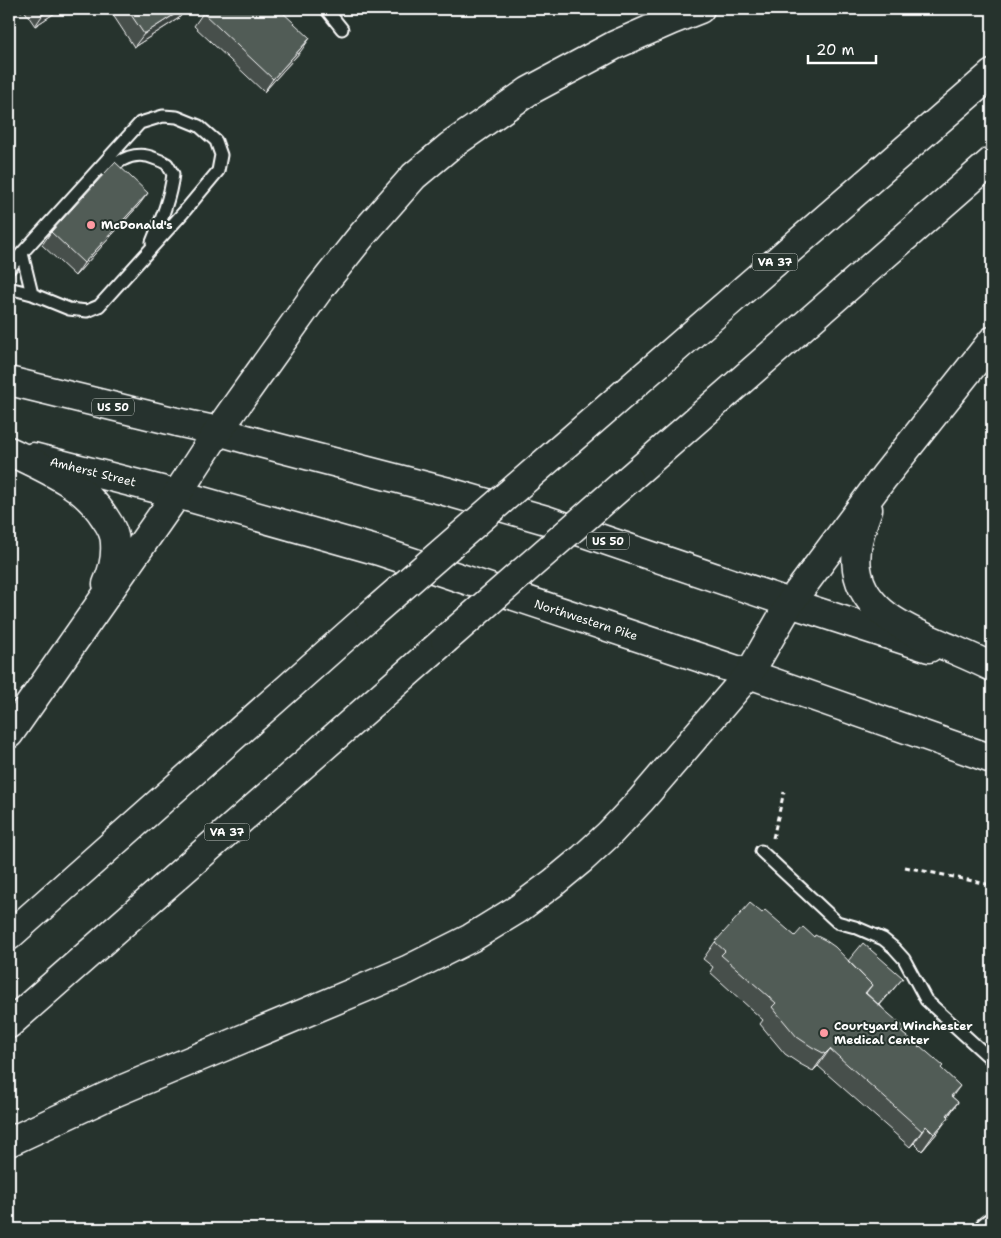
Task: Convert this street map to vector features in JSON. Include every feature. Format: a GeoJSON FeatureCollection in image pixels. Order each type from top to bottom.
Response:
{"type":"FeatureCollection","features":[{"type":"Feature","properties":{"kind":"main road"},"geometry":{"type":"LineString","coordinates":[[9,734],[218,431],[320,288],[363,234],[414,176],[450,146],[529,91],[615,45],[700,9]]}},
{"type":"Feature","properties":{"kind":"main road","name":"VA 37"},"geometry":{"type":"LineString","coordinates":[[9,936],[369,616],[992,74]]}},
{"type":"Feature","properties":{"kind":"main road","name":"VA 37"},"geometry":{"type":"LineString","coordinates":[[9,1024],[992,161]]}},
{"type":"Feature","properties":{"kind":"main road"},"geometry":{"type":"LineString","coordinates":[[9,1142],[116,1092],[407,970],[471,938],[518,909],[575,865],[609,834],[641,800],[749,674],[790,603],[884,477],[992,341]]}},
{"type":"Feature","properties":{"kind":"main road","name":"US 50"},"geometry":{"type":"LineString","coordinates":[[9,381],[218,431],[445,491],[546,520],[790,603],[992,668]]}},
{"type":"Feature","properties":{"kind":"main road"},"geometry":{"type":"LineString","coordinates":[[9,451],[72,484],[100,510],[110,526],[115,541],[115,559],[110,578],[99,605]]}},
{"type":"Feature","properties":{"kind":"main road","name":"Amherst Street"},"geometry":{"type":"LineString","coordinates":[[9,451],[176,494]]}},
{"type":"Feature","properties":{"kind":"main road"},"geometry":{"type":"LineString","coordinates":[[884,477],[859,532],[856,551],[857,570],[863,588],[874,604],[889,618],[915,633],[992,668]]}},
{"type":"Feature","properties":{"kind":"main road","name":"Northwestern Pike"},"geometry":{"type":"LineString","coordinates":[[176,494],[379,551],[749,674],[992,759]]}},
{"type":"Feature","properties":{"kind":"street"},"geometry":{"type":"LineString","coordinates":[[987,1229],[992,1225]]}},
{"type":"Feature","properties":{"kind":"lane"},"geometry":{"type":"LineString","coordinates":[[326,9],[342,29]]}},
{"type":"Feature","properties":{"kind":"lane"},"geometry":{"type":"LineString","coordinates":[[9,269],[140,123],[163,116],[177,117],[199,126],[216,141],[221,156],[218,171],[99,306],[87,311],[69,309],[32,294],[9,288]]}},
{"type":"Feature","properties":{"kind":"lane"},"geometry":{"type":"LineString","coordinates":[[31,243],[46,238],[112,167],[124,158],[134,155],[149,156],[166,164],[173,174],[172,188],[167,204],[148,251]]}},
{"type":"Feature","properties":{"kind":"lane"},"geometry":{"type":"LineString","coordinates":[[22,253],[32,294]]}},
{"type":"Feature","properties":{"kind":"lane"},"geometry":{"type":"LineString","coordinates":[[761,851],[837,922],[855,927],[883,939],[894,948],[904,959],[926,1000],[992,1060]]}},
{"type":"Feature","properties":{"kind":"path"},"geometry":{"type":"LineString","coordinates":[[773,838],[784,792]]}},
{"type":"Feature","properties":{"kind":"path"},"geometry":{"type":"LineString","coordinates":[[905,867],[992,885]]}},
{"type":"Feature","properties":{"kind":"building"},"geometry":{"type":"Polygon","coordinates":[[[41,9],[50,9],[44,13],[41,9]]]}},
{"type":"Feature","properties":{"kind":"building"},"geometry":{"type":"Polygon","coordinates":[[[127,9],[183,9],[144,34],[127,9]]]}},
{"type":"Feature","properties":{"kind":"building"},"geometry":{"type":"Polygon","coordinates":[[[207,9],[279,9],[310,38],[273,79],[203,13],[207,9]]]}},
{"type":"Feature","properties":{"kind":"building","name":"McDonald's"},"geometry":{"type":"Polygon","coordinates":[[[115,162],[148,193],[84,263],[51,232],[115,162]]]}},
{"type":"Feature","properties":{"kind":"building","name":"Courtyard Winchester Medical Center"},"geometry":{"type":"Polygon","coordinates":[[[750,903],[762,913],[765,910],[795,936],[803,927],[814,937],[815,935],[835,947],[872,985],[865,993],[905,1028],[901,1032],[943,1066],[941,1068],[960,1086],[951,1096],[958,1102],[947,1115],[949,1117],[934,1134],[926,1126],[922,1131],[830,1049],[825,1054],[797,1037],[772,1007],[776,1003],[721,955],[725,951],[715,942],[750,903]]]}},
{"type":"Feature","properties":{"kind":"building"},"geometry":{"type":"Polygon","coordinates":[[[863,943],[903,978],[879,1005],[866,993],[872,985],[848,961],[863,943]]]}},
{"type":"Feature","properties":{"kind":"place","name":"McDonald's"},"geometry":{"type":"Point","coordinates":[91,225]}},
{"type":"Feature","properties":{"kind":"place","name":"Courtyard Winchester Medical Center"},"geometry":{"type":"Point","coordinates":[824,1033]}}]}
